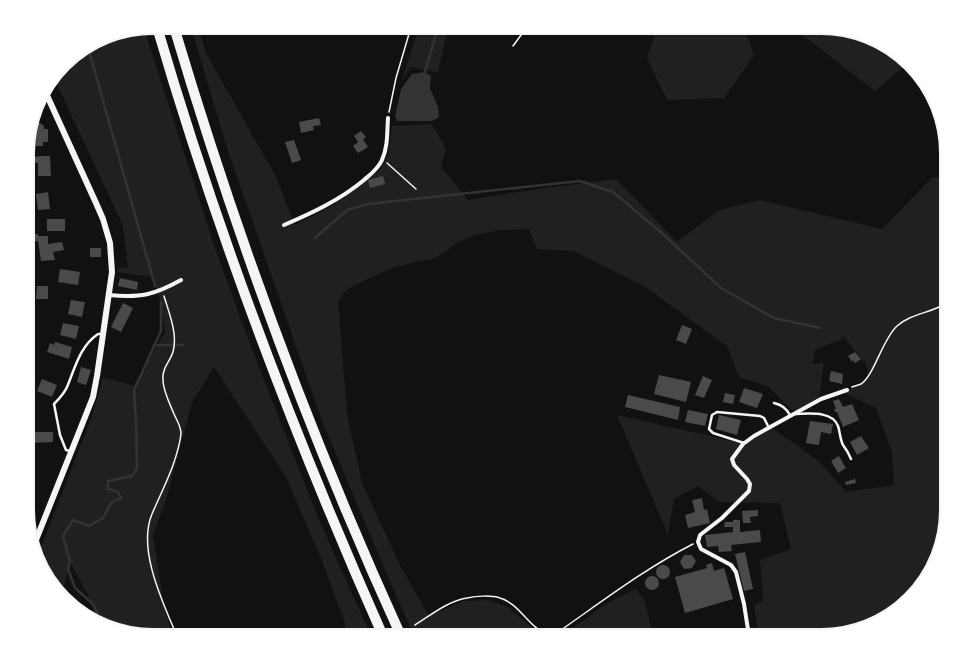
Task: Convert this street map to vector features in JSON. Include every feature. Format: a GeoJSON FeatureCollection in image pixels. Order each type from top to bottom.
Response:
{"type":"FeatureCollection","features":[{"type":"Feature","properties":{"kind":"highway"},"geometry":{"type":"LineString","coordinates":[[159,34],[186,124],[252,316],[280,390],[330,513],[380,629]]}},
{"type":"Feature","properties":{"kind":"highway"},"geometry":{"type":"LineString","coordinates":[[176,34],[197,104],[268,312],[348,515],[398,629]]}},
{"type":"Feature","properties":{"kind":"street"},"geometry":{"type":"LineString","coordinates":[[37,537],[93,397],[112,266],[108,233],[96,202],[48,97]]}},
{"type":"Feature","properties":{"kind":"street"},"geometry":{"type":"LineString","coordinates":[[284,226],[318,210],[352,190],[378,168],[386,144],[388,118]]}},
{"type":"Feature","properties":{"kind":"street"},"geometry":{"type":"LineString","coordinates":[[109,295],[142,296],[162,290],[181,280]]}},
{"type":"Feature","properties":{"kind":"street"},"geometry":{"type":"LineString","coordinates":[[748,629],[744,604],[736,572],[731,565],[702,549],[698,542],[700,536],[722,518],[748,491],[750,484],[734,466],[732,459],[744,443],[821,399],[847,390]]}},
{"type":"Feature","properties":{"kind":"lane"},"geometry":{"type":"LineString","coordinates":[[72,452],[66,450],[60,435],[54,404],[67,388],[74,368],[85,348],[94,336],[103,334]]}},
{"type":"Feature","properties":{"kind":"lane"},"geometry":{"type":"LineString","coordinates":[[774,403],[782,405],[792,415],[817,413],[834,420],[838,425],[843,444],[851,459]]}},
{"type":"Feature","properties":{"kind":"lane"},"geometry":{"type":"LineString","coordinates":[[744,443],[713,433],[709,429],[712,415],[716,412],[760,416],[764,418],[769,428]]}},
{"type":"Feature","properties":{"kind":"path"},"geometry":{"type":"LineString","coordinates":[[388,118],[396,78],[409,34]]}},
{"type":"Feature","properties":{"kind":"path"},"geometry":{"type":"LineString","coordinates":[[513,46],[521,34]]}},
{"type":"Feature","properties":{"kind":"path"},"geometry":{"type":"LineString","coordinates":[[382,159],[416,189]]}},
{"type":"Feature","properties":{"kind":"path"},"geometry":{"type":"LineString","coordinates":[[162,290],[175,341],[172,354],[165,366],[162,378],[164,388],[180,426],[181,433],[164,490],[152,515],[147,533],[151,563],[159,594],[174,629]]}},
{"type":"Feature","properties":{"kind":"path"},"geometry":{"type":"LineString","coordinates":[[847,390],[862,384],[889,335],[897,326],[905,319],[940,307]]}},
{"type":"Feature","properties":{"kind":"path"},"geometry":{"type":"LineString","coordinates":[[562,629],[609,596],[676,553],[698,542]]}},
{"type":"Feature","properties":{"kind":"path"},"geometry":{"type":"LineString","coordinates":[[415,625],[455,601],[467,598],[492,597],[501,598],[510,603],[540,629]]}},
{"type":"Feature","properties":{"kind":"shaded area"},"geometry":{"type":"Polygon","coordinates":[[[146,34],[217,254],[254,354],[317,515],[368,629],[345,629],[344,620],[322,561],[287,479],[214,367],[192,402],[166,500],[153,535],[163,600],[170,629],[137,628],[107,620],[99,616],[70,562],[63,587],[50,570],[40,549],[91,419],[103,377],[134,386],[165,332],[161,302],[151,277],[117,272],[119,268],[128,268],[123,226],[57,84],[69,69],[87,54],[100,46],[130,36],[146,34]]]}},
{"type":"Feature","properties":{"kind":"shaded area"},"geometry":{"type":"Polygon","coordinates":[[[193,34],[200,34],[206,53],[275,175],[295,225],[335,204],[380,170],[388,155],[392,126],[432,124],[446,149],[441,167],[468,200],[616,179],[677,242],[719,210],[760,200],[882,229],[933,177],[940,178],[940,518],[934,548],[928,563],[920,576],[899,599],[887,609],[867,620],[844,627],[829,629],[758,629],[754,605],[763,601],[760,560],[791,549],[780,503],[719,502],[698,486],[674,499],[668,535],[617,415],[743,444],[771,427],[820,462],[846,492],[894,485],[892,452],[876,408],[842,392],[862,383],[868,375],[866,364],[842,335],[841,340],[816,349],[812,364],[824,363],[819,397],[796,411],[791,409],[769,387],[739,377],[727,346],[644,286],[574,251],[537,249],[529,229],[500,230],[475,235],[457,243],[437,257],[429,260],[392,268],[346,290],[338,301],[347,414],[362,483],[401,567],[429,616],[463,601],[488,600],[508,607],[534,629],[411,629],[322,421],[227,148],[193,34]]]}},
{"type":"Feature","properties":{"kind":"shaded area"},"geometry":{"type":"Polygon","coordinates":[[[417,34],[446,34],[438,73],[411,67],[402,80],[417,34]]]}},
{"type":"Feature","properties":{"kind":"shaded area"},"geometry":{"type":"Polygon","coordinates":[[[655,34],[746,34],[754,55],[724,98],[667,100],[647,58],[655,34]]]}},
{"type":"Feature","properties":{"kind":"shaded area"},"geometry":{"type":"Polygon","coordinates":[[[801,34],[837,35],[852,38],[874,46],[887,54],[903,68],[875,91],[801,34]]]}},
{"type":"Feature","properties":{"kind":"shaded area"},"geometry":{"type":"Polygon","coordinates":[[[425,72],[431,76],[430,88],[438,107],[439,117],[432,121],[397,121],[395,116],[401,89],[412,74],[425,72]]]}},
{"type":"Feature","properties":{"kind":"shaded area"},"geometry":{"type":"Polygon","coordinates":[[[636,589],[645,602],[651,629],[572,629],[607,603],[636,589]]]}},
{"type":"Feature","properties":{"kind":"building"},"geometry":{"type":"Polygon","coordinates":[[[319,118],[321,125],[313,126],[314,130],[301,133],[299,122],[319,118]]]}},
{"type":"Feature","properties":{"kind":"building"},"geometry":{"type":"Polygon","coordinates":[[[38,123],[40,123],[44,126],[44,129],[48,129],[48,142],[43,142],[43,146],[35,146],[38,123]]]}},
{"type":"Feature","properties":{"kind":"building"},"geometry":{"type":"Polygon","coordinates":[[[361,131],[366,137],[363,139],[368,147],[358,153],[353,146],[358,142],[354,136],[361,131]]]}},
{"type":"Feature","properties":{"kind":"building"},"geometry":{"type":"Polygon","coordinates":[[[294,140],[301,160],[292,163],[285,142],[294,140]]]}},
{"type":"Feature","properties":{"kind":"building"},"geometry":{"type":"Polygon","coordinates":[[[50,156],[51,176],[38,176],[38,163],[34,163],[34,157],[50,156]]]}},
{"type":"Feature","properties":{"kind":"building"},"geometry":{"type":"Polygon","coordinates":[[[383,176],[385,184],[370,188],[368,180],[383,176]]]}},
{"type":"Feature","properties":{"kind":"building"},"geometry":{"type":"Polygon","coordinates":[[[48,192],[50,209],[38,210],[36,194],[48,192]]]}},
{"type":"Feature","properties":{"kind":"building"},"geometry":{"type":"Polygon","coordinates":[[[47,219],[65,219],[65,231],[47,231],[47,219]]]}},
{"type":"Feature","properties":{"kind":"building"},"geometry":{"type":"Polygon","coordinates":[[[34,234],[38,234],[38,236],[48,236],[48,244],[62,242],[64,250],[53,252],[55,260],[41,261],[38,241],[34,242],[34,234]]]}},
{"type":"Feature","properties":{"kind":"building"},"geometry":{"type":"Polygon","coordinates":[[[90,248],[101,248],[101,257],[90,257],[90,248]]]}},
{"type":"Feature","properties":{"kind":"building"},"geometry":{"type":"Polygon","coordinates":[[[60,269],[80,272],[78,285],[58,282],[60,269]]]}},
{"type":"Feature","properties":{"kind":"building"},"geometry":{"type":"Polygon","coordinates":[[[120,278],[138,282],[137,290],[118,286],[120,278]]]}},
{"type":"Feature","properties":{"kind":"building"},"geometry":{"type":"Polygon","coordinates":[[[37,286],[48,286],[48,299],[36,299],[37,286]]]}},
{"type":"Feature","properties":{"kind":"building"},"geometry":{"type":"Polygon","coordinates":[[[71,300],[85,302],[82,317],[68,314],[71,300]]]}},
{"type":"Feature","properties":{"kind":"building"},"geometry":{"type":"Polygon","coordinates":[[[123,303],[133,308],[121,332],[111,327],[123,303]]]}},
{"type":"Feature","properties":{"kind":"building"},"geometry":{"type":"Polygon","coordinates":[[[63,323],[79,326],[76,339],[60,335],[63,323]]]}},
{"type":"Feature","properties":{"kind":"building"},"geometry":{"type":"Polygon","coordinates":[[[682,325],[692,329],[686,344],[676,340],[682,325]]]}},
{"type":"Feature","properties":{"kind":"building"},"geometry":{"type":"Polygon","coordinates":[[[55,342],[72,347],[69,359],[47,352],[50,343],[54,345],[55,342]]]}},
{"type":"Feature","properties":{"kind":"building"},"geometry":{"type":"Polygon","coordinates":[[[855,352],[861,359],[855,363],[853,360],[852,362],[848,356],[855,352]]]}},
{"type":"Feature","properties":{"kind":"building"},"geometry":{"type":"Polygon","coordinates":[[[81,367],[91,370],[86,385],[77,382],[81,367]]]}},
{"type":"Feature","properties":{"kind":"building"},"geometry":{"type":"Polygon","coordinates":[[[831,371],[843,374],[842,384],[829,381],[831,371]]]}},
{"type":"Feature","properties":{"kind":"building"},"geometry":{"type":"Polygon","coordinates":[[[659,375],[691,382],[686,402],[654,394],[659,375]]]}},
{"type":"Feature","properties":{"kind":"building"},"geometry":{"type":"Polygon","coordinates":[[[703,376],[712,380],[704,398],[695,395],[703,376]]]}},
{"type":"Feature","properties":{"kind":"building"},"geometry":{"type":"Polygon","coordinates":[[[42,379],[57,385],[52,397],[37,391],[42,379]]]}},
{"type":"Feature","properties":{"kind":"building"},"geometry":{"type":"Polygon","coordinates":[[[744,388],[763,394],[757,408],[739,402],[744,388]]]}},
{"type":"Feature","properties":{"kind":"building"},"geometry":{"type":"Polygon","coordinates":[[[725,393],[735,395],[733,404],[723,402],[725,393]]]}},
{"type":"Feature","properties":{"kind":"building"},"geometry":{"type":"Polygon","coordinates":[[[628,395],[680,407],[678,420],[625,407],[628,395]]]}},
{"type":"Feature","properties":{"kind":"building"},"geometry":{"type":"Polygon","coordinates":[[[839,399],[843,407],[852,404],[859,420],[843,427],[837,412],[835,412],[834,409],[836,409],[833,401],[839,399]]]}},
{"type":"Feature","properties":{"kind":"building"},"geometry":{"type":"Polygon","coordinates":[[[688,410],[708,414],[705,426],[685,422],[688,410]]]}},
{"type":"Feature","properties":{"kind":"building"},"geometry":{"type":"Polygon","coordinates":[[[719,415],[741,420],[737,435],[716,429],[719,415]]]}},
{"type":"Feature","properties":{"kind":"building"},"geometry":{"type":"Polygon","coordinates":[[[810,421],[833,424],[831,434],[821,432],[819,445],[806,443],[810,421]]]}},
{"type":"Feature","properties":{"kind":"building"},"geometry":{"type":"Polygon","coordinates":[[[34,432],[53,432],[53,442],[34,443],[34,432]]]}},
{"type":"Feature","properties":{"kind":"building"},"geometry":{"type":"Polygon","coordinates":[[[861,436],[869,448],[857,455],[850,442],[861,436]]]}},
{"type":"Feature","properties":{"kind":"building"},"geometry":{"type":"Polygon","coordinates":[[[839,456],[846,468],[838,473],[831,461],[839,456]]]}},
{"type":"Feature","properties":{"kind":"building"},"geometry":{"type":"Polygon","coordinates":[[[855,479],[856,483],[846,485],[845,482],[855,479]]]}},
{"type":"Feature","properties":{"kind":"building"},"geometry":{"type":"Polygon","coordinates":[[[702,498],[704,510],[707,509],[710,523],[688,528],[685,515],[695,512],[692,500],[702,498]]]}},
{"type":"Feature","properties":{"kind":"building"},"geometry":{"type":"Polygon","coordinates":[[[758,510],[758,516],[750,517],[751,523],[743,523],[742,511],[758,510]]]}},
{"type":"Feature","properties":{"kind":"building"},"geometry":{"type":"Polygon","coordinates":[[[733,520],[740,520],[740,532],[760,530],[761,542],[731,545],[732,551],[719,552],[718,546],[707,547],[705,535],[733,532],[733,527],[724,527],[725,522],[733,522],[733,520]]]}},
{"type":"Feature","properties":{"kind":"building"},"geometry":{"type":"Polygon","coordinates":[[[745,552],[753,589],[744,591],[735,554],[745,552]]]}},
{"type":"Feature","properties":{"kind":"building"},"geometry":{"type":"Polygon","coordinates":[[[684,555],[692,555],[696,561],[692,568],[684,569],[680,562],[684,555]]]}},
{"type":"Feature","properties":{"kind":"building"},"geometry":{"type":"Polygon","coordinates":[[[712,563],[714,571],[724,568],[733,599],[685,613],[675,577],[707,568],[706,565],[712,563]]]}},
{"type":"Feature","properties":{"kind":"building"},"geometry":{"type":"Polygon","coordinates":[[[663,565],[668,567],[670,572],[668,577],[663,579],[658,577],[656,572],[658,567],[663,565]]]}},
{"type":"Feature","properties":{"kind":"building"},"geometry":{"type":"Polygon","coordinates":[[[652,576],[657,578],[659,583],[657,588],[652,590],[647,588],[645,583],[647,578],[652,576]]]}},
{"type":"Feature","properties":{"kind":"waterway"},"geometry":{"type":"LineString","coordinates":[[425,72],[436,34]]}},
{"type":"Feature","properties":{"kind":"waterway"},"geometry":{"type":"LineString","coordinates":[[89,52],[155,286]]}},
{"type":"Feature","properties":{"kind":"waterway"},"geometry":{"type":"LineString","coordinates":[[315,238],[347,210],[368,204],[580,181],[613,192],[663,234],[721,288],[774,318],[820,328]]}},
{"type":"Feature","properties":{"kind":"waterway"},"geometry":{"type":"LineString","coordinates":[[98,616],[93,604],[75,588],[68,569],[70,562],[63,536],[73,520],[89,526],[103,518],[111,503],[121,498],[118,492],[108,489],[108,481],[132,476],[137,468],[134,390],[161,331],[161,302]]}},
{"type":"Feature","properties":{"kind":"waterway"},"geometry":{"type":"LineString","coordinates":[[154,345],[183,345]]}}]}
